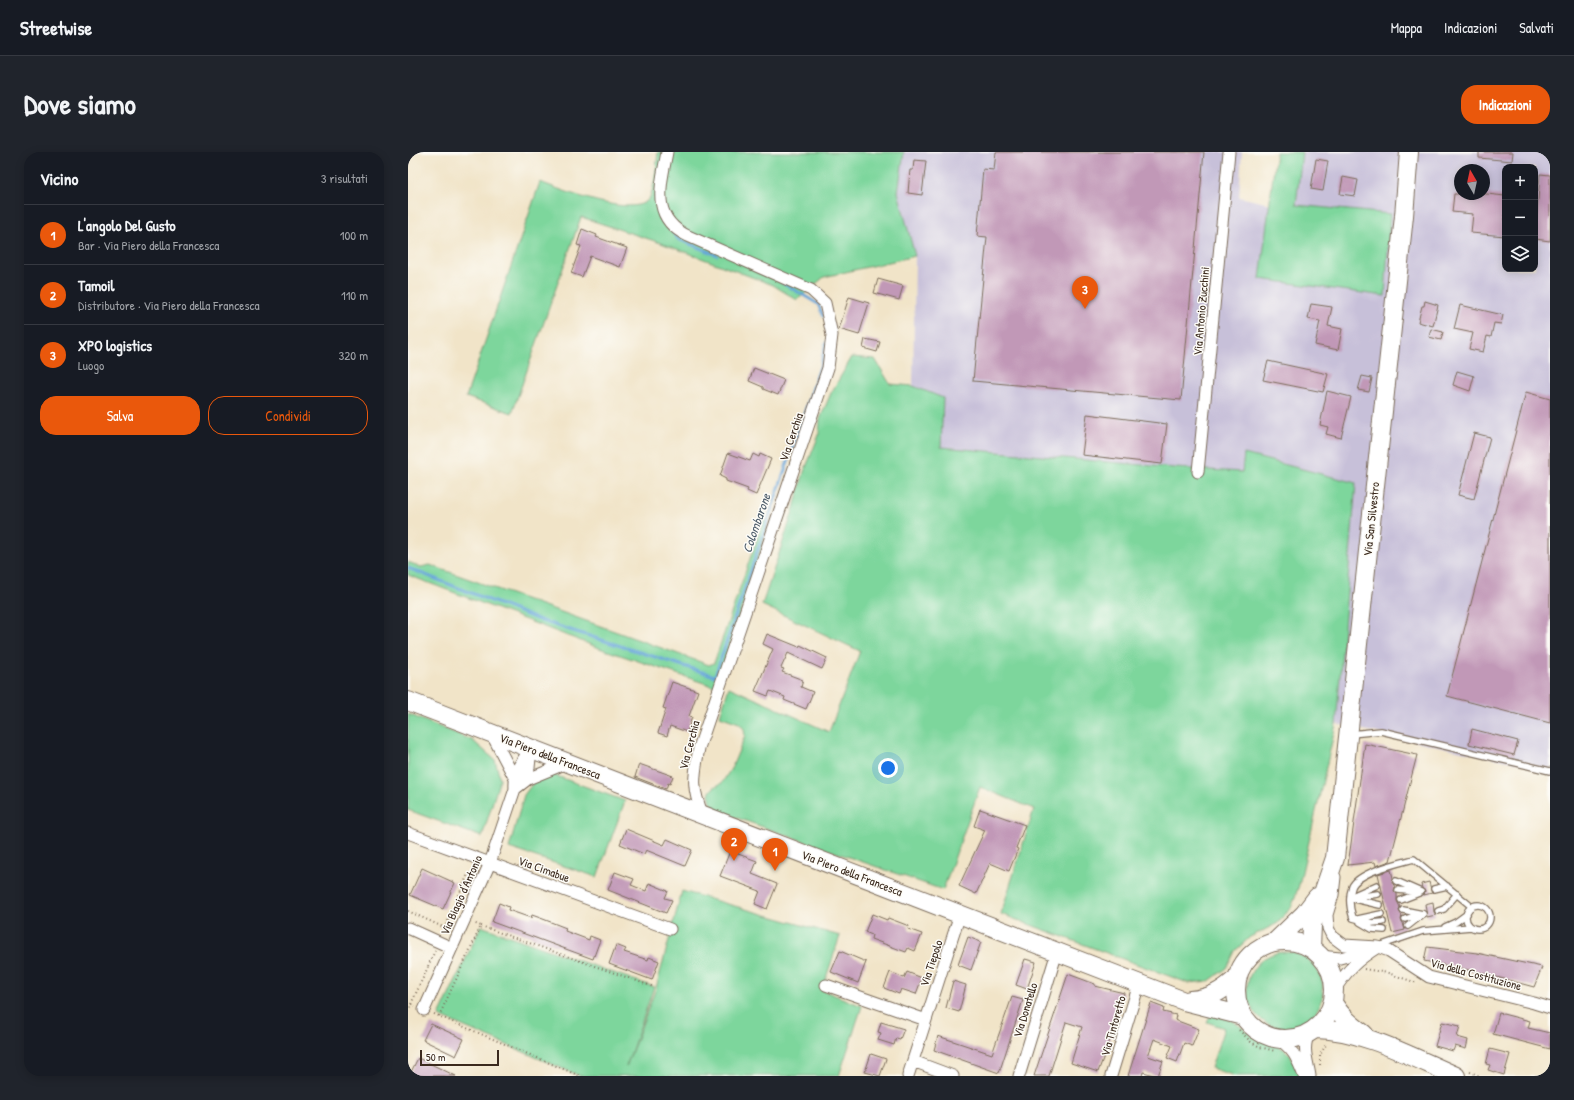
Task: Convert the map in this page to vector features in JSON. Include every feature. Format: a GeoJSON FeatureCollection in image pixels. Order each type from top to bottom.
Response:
{"type":"FeatureCollection","features":[{"type":"Feature","properties":{"kind":"main road","name":"Via San Silvestro"},"geometry":{"type":"LineString","coordinates":[[1316,952],[1312,925],[1334,858],[1403,224],[1409,152]]}},
{"type":"Feature","properties":{"kind":"main road","name":"Via Piero della Francesca"},"geometry":{"type":"LineString","coordinates":[[408,701],[1184,1001],[1220,998]]}},
{"type":"Feature","properties":{"kind":"main road","name":"Via San Silvestro"},"geometry":{"type":"LineString","coordinates":[[1276,941],[1304,914],[1325,886]]}},
{"type":"Feature","properties":{"kind":"main road"},"geometry":{"type":"LineString","coordinates":[[1276,941],[1298,943],[1316,952],[1328,966],[1333,979],[1333,997],[1323,1021],[1312,1031],[1300,1037],[1285,1039],[1276,1046],[1269,1037],[1241,1023],[1235,986],[1220,998],[1250,955],[1264,945],[1276,941]]}},
{"type":"Feature","properties":{"kind":"main road","name":"Via Piero della Francesca"},"geometry":{"type":"LineString","coordinates":[[1184,1001],[1202,999],[1218,993],[1220,998],[1241,1023]]}},
{"type":"Feature","properties":{"kind":"main road"},"geometry":{"type":"LineString","coordinates":[[1333,997],[1341,1016],[1352,1026],[1380,1044]]}},
{"type":"Feature","properties":{"kind":"main road"},"geometry":{"type":"LineString","coordinates":[[1312,1031],[1329,1029],[1347,1032],[1461,1073]]}},
{"type":"Feature","properties":{"kind":"street","name":"Via Cerchia"},"geometry":{"type":"LineString","coordinates":[[667,152],[660,193],[661,204],[670,223],[678,231],[688,236],[810,290],[825,303],[832,334],[828,368],[700,748],[693,778],[696,799],[703,815]]}},
{"type":"Feature","properties":{"kind":"street","name":"Via Antonio Zucchini"},"geometry":{"type":"LineString","coordinates":[[1198,472],[1229,152]]}},
{"type":"Feature","properties":{"kind":"street","name":"Via Biagio d'Antonio"},"geometry":{"type":"LineString","coordinates":[[424,1010],[490,863],[515,789],[514,777],[491,733]]}},
{"type":"Feature","properties":{"kind":"street"},"geometry":{"type":"LineString","coordinates":[[514,777],[517,768],[531,748]]}},
{"type":"Feature","properties":{"kind":"street"},"geometry":{"type":"LineString","coordinates":[[525,781],[530,768],[531,748]]}},
{"type":"Feature","properties":{"kind":"street"},"geometry":{"type":"LineString","coordinates":[[515,789],[525,781],[567,763]]}},
{"type":"Feature","properties":{"kind":"street","name":"Via Cimabue"},"geometry":{"type":"LineString","coordinates":[[408,833],[670,929]]}},
{"type":"Feature","properties":{"kind":"street","name":"Via della Costituzione"},"geometry":{"type":"LineString","coordinates":[[1334,858],[1333,895],[1327,915],[1328,928],[1332,936],[1344,945],[1378,947],[1389,951],[1429,977],[1550,1008]]}},
{"type":"Feature","properties":{"kind":"street","name":"Via Tiepolo"},"geometry":{"type":"LineString","coordinates":[[908,1076],[960,914]]}},
{"type":"Feature","properties":{"kind":"street"},"geometry":{"type":"LineString","coordinates":[[408,928],[452,948]]}},
{"type":"Feature","properties":{"kind":"street"},"geometry":{"type":"LineString","coordinates":[[1316,952],[1340,958],[1378,947]]}},
{"type":"Feature","properties":{"kind":"street"},"geometry":{"type":"LineString","coordinates":[[1333,997],[1344,974],[1356,962],[1378,947]]}},
{"type":"Feature","properties":{"kind":"street","name":"Via Donatello"},"geometry":{"type":"LineString","coordinates":[[1019,1076],[1057,952]]}},
{"type":"Feature","properties":{"kind":"street","name":"Via Tintoretto"},"geometry":{"type":"LineString","coordinates":[[1111,1076],[1139,984]]}},
{"type":"Feature","properties":{"kind":"street"},"geometry":{"type":"LineString","coordinates":[[826,985],[926,1020]]}},
{"type":"Feature","properties":{"kind":"street"},"geometry":{"type":"LineString","coordinates":[[1310,1076],[1305,1046],[1307,1037],[1312,1031]]}},
{"type":"Feature","properties":{"kind":"street"},"geometry":{"type":"LineString","coordinates":[[1276,1046],[1286,1044],[1294,1052],[1304,1076]]}},
{"type":"Feature","properties":{"kind":"street"},"geometry":{"type":"LineString","coordinates":[[913,1062],[953,1076]]}},
{"type":"Feature","properties":{"kind":"lane"},"geometry":{"type":"LineString","coordinates":[[1348,734],[1381,731],[1550,771]]}},
{"type":"Feature","properties":{"kind":"lane"},"geometry":{"type":"LineString","coordinates":[[1384,930],[1372,929],[1353,918],[1350,909],[1352,887],[1363,877],[1375,871],[1414,859],[1472,907]]}},
{"type":"Feature","properties":{"kind":"lane"},"geometry":{"type":"LineString","coordinates":[[1396,881],[1421,892]]}},
{"type":"Feature","properties":{"kind":"lane"},"geometry":{"type":"LineString","coordinates":[[1350,898],[1376,885]]}},
{"type":"Feature","properties":{"kind":"lane"},"geometry":{"type":"LineString","coordinates":[[1434,889],[1447,886]]}},
{"type":"Feature","properties":{"kind":"lane"},"geometry":{"type":"LineString","coordinates":[[1398,890],[1421,892]]}},
{"type":"Feature","properties":{"kind":"lane"},"geometry":{"type":"LineString","coordinates":[[1401,900],[1421,892]]}},
{"type":"Feature","properties":{"kind":"lane"},"geometry":{"type":"LineString","coordinates":[[1350,898],[1378,894]]}},
{"type":"Feature","properties":{"kind":"lane"},"geometry":{"type":"LineString","coordinates":[[1438,911],[1444,909],[1457,894]]}},
{"type":"Feature","properties":{"kind":"lane"},"geometry":{"type":"LineString","coordinates":[[1350,898],[1380,905]]}},
{"type":"Feature","properties":{"kind":"lane"},"geometry":{"type":"LineString","coordinates":[[1378,947],[1413,934],[1471,927],[1478,930],[1484,928],[1489,923],[1489,911],[1483,906],[1476,905],[1456,922],[1438,930]]}},
{"type":"Feature","properties":{"kind":"lane"},"geometry":{"type":"LineString","coordinates":[[1403,910],[1423,914]]}},
{"type":"Feature","properties":{"kind":"lane"},"geometry":{"type":"LineString","coordinates":[[1356,920],[1381,914]]}},
{"type":"Feature","properties":{"kind":"lane"},"geometry":{"type":"LineString","coordinates":[[1405,919],[1423,914]]}},
{"type":"Feature","properties":{"kind":"lane"},"geometry":{"type":"LineString","coordinates":[[1408,926],[1423,914]]}},
{"type":"Feature","properties":{"kind":"lane"},"geometry":{"type":"LineString","coordinates":[[1466,914],[1467,921],[1471,927]]}},
{"type":"Feature","properties":{"kind":"lane"},"geometry":{"type":"LineString","coordinates":[[1356,920],[1372,923],[1383,922]]}},
{"type":"Feature","properties":{"kind":"path"},"geometry":{"type":"LineString","coordinates":[[408,1011],[468,874],[482,880]]}},
{"type":"Feature","properties":{"kind":"path"},"geometry":{"type":"LineString","coordinates":[[408,911],[445,928]]}},
{"type":"Feature","properties":{"kind":"path"},"geometry":{"type":"LineString","coordinates":[[464,919],[654,987]]}},
{"type":"Feature","properties":{"kind":"path"},"geometry":{"type":"LineString","coordinates":[[440,1016],[480,926]]}},
{"type":"Feature","properties":{"kind":"path"},"geometry":{"type":"LineString","coordinates":[[428,966],[441,972]]}},
{"type":"Feature","properties":{"kind":"path"},"geometry":{"type":"LineString","coordinates":[[1360,969],[1388,973],[1420,984]]}},
{"type":"Feature","properties":{"kind":"path"},"geometry":{"type":"LineString","coordinates":[[411,1004],[580,1076]]}},
{"type":"Feature","properties":{"kind":"path"},"geometry":{"type":"LineString","coordinates":[[1241,1023],[1251,1042],[1276,1046]]}},
{"type":"Feature","properties":{"kind":"path"},"geometry":{"type":"LineString","coordinates":[[1320,1069],[1320,1055],[1327,1043],[1333,1041]]}},
{"type":"Feature","properties":{"kind":"path"},"geometry":{"type":"LineString","coordinates":[[1461,1073],[1480,1076]]}},
{"type":"Feature","properties":{"kind":"shaded area"},"geometry":{"type":"Polygon","coordinates":[[[904,152],[1242,152],[1239,197],[1270,204],[1261,279],[1296,205],[1302,152],[1550,152],[1550,770],[1336,724],[1356,483],[1245,454],[1242,472],[1175,468],[941,447],[943,399],[913,386],[915,256],[898,192],[904,152]]]}},
{"type":"Feature","properties":{"kind":"green space"},"geometry":{"type":"Polygon","coordinates":[[[658,152],[904,152],[898,192],[915,256],[824,277],[797,300],[773,285],[661,243],[581,217],[512,413],[466,397],[540,182],[596,201],[627,206],[639,205],[648,200],[650,197],[655,177],[658,152]]]}},
{"type":"Feature","properties":{"kind":"green space"},"geometry":{"type":"Polygon","coordinates":[[[1276,152],[1302,152],[1296,205],[1390,214],[1385,296],[1260,279],[1276,152]]]}},
{"type":"Feature","properties":{"kind":"green space"},"geometry":{"type":"Polygon","coordinates":[[[852,357],[875,359],[890,384],[913,386],[943,398],[941,447],[1175,468],[1242,472],[1244,454],[1356,483],[1336,724],[1299,885],[1292,906],[1278,923],[1250,937],[1235,951],[1227,968],[1209,981],[1188,983],[1001,914],[1034,809],[980,787],[943,890],[720,812],[711,803],[709,793],[714,787],[722,783],[732,767],[745,736],[744,729],[739,723],[720,716],[729,687],[829,732],[860,651],[762,605],[794,508],[804,472],[819,435],[820,419],[831,393],[852,357]]]}},
{"type":"Feature","properties":{"kind":"green space"},"geometry":{"type":"Polygon","coordinates":[[[764,518],[768,528],[716,687],[602,649],[408,575],[408,562],[421,567],[430,565],[709,665],[714,663],[764,518]]]}},
{"type":"Feature","properties":{"kind":"green space"},"geometry":{"type":"Polygon","coordinates":[[[408,714],[472,740],[495,760],[500,779],[482,837],[408,810],[408,714]]]}},
{"type":"Feature","properties":{"kind":"green space"},"geometry":{"type":"Polygon","coordinates":[[[551,774],[625,801],[597,877],[509,848],[524,795],[533,783],[551,774]]]}},
{"type":"Feature","properties":{"kind":"green space"},"geometry":{"type":"Polygon","coordinates":[[[682,891],[840,936],[822,990],[862,1006],[839,1076],[580,1076],[439,1016],[481,926],[654,987],[626,1067],[656,988],[682,891]]]}},
{"type":"Feature","properties":{"kind":"green space"},"geometry":{"type":"Polygon","coordinates":[[[1285,952],[1299,955],[1312,963],[1320,976],[1323,990],[1320,1004],[1312,1017],[1299,1025],[1285,1028],[1271,1025],[1258,1017],[1250,1004],[1247,990],[1250,976],[1258,963],[1271,955],[1285,952]]]}},
{"type":"Feature","properties":{"kind":"green space"},"geometry":{"type":"Polygon","coordinates":[[[1211,1014],[1233,1021],[1257,1039],[1284,1049],[1290,1055],[1301,1076],[1235,1076],[1211,1068],[1224,1028],[1207,1022],[1211,1014]]]}},
{"type":"Feature","properties":{"kind":"building"},"geometry":{"type":"Polygon","coordinates":[[[996,152],[1204,152],[1181,400],[973,381],[987,237],[977,236],[983,169],[994,170],[996,152]]]}},
{"type":"Feature","properties":{"kind":"building"},"geometry":{"type":"Polygon","coordinates":[[[1479,152],[1513,152],[1512,161],[1479,158],[1479,152]]]}},
{"type":"Feature","properties":{"kind":"building"},"geometry":{"type":"Polygon","coordinates":[[[1316,159],[1328,161],[1323,191],[1311,189],[1316,159]]]}},
{"type":"Feature","properties":{"kind":"building"},"geometry":{"type":"Polygon","coordinates":[[[914,160],[926,161],[922,195],[908,193],[910,170],[913,170],[914,160]]]}},
{"type":"Feature","properties":{"kind":"building"},"geometry":{"type":"Polygon","coordinates":[[[1540,174],[1550,175],[1550,241],[1538,239],[1538,200],[1540,174]]]}},
{"type":"Feature","properties":{"kind":"building"},"geometry":{"type":"Polygon","coordinates":[[[1343,177],[1358,180],[1355,196],[1340,194],[1343,177]]]}},
{"type":"Feature","properties":{"kind":"building"},"geometry":{"type":"Polygon","coordinates":[[[1454,194],[1454,200],[1490,200],[1490,194],[1502,196],[1502,236],[1471,233],[1473,214],[1452,212],[1454,194]]]}},
{"type":"Feature","properties":{"kind":"building"},"geometry":{"type":"Polygon","coordinates":[[[582,229],[597,235],[596,237],[627,248],[620,267],[590,256],[582,277],[571,273],[581,246],[577,245],[582,229]]]}},
{"type":"Feature","properties":{"kind":"building"},"geometry":{"type":"Polygon","coordinates":[[[878,279],[903,286],[899,300],[874,293],[878,279]]]}},
{"type":"Feature","properties":{"kind":"building"},"geometry":{"type":"Polygon","coordinates":[[[849,297],[869,303],[859,335],[839,329],[849,297]]]}},
{"type":"Feature","properties":{"kind":"building"},"geometry":{"type":"Polygon","coordinates":[[[1425,301],[1438,305],[1433,326],[1418,322],[1422,306],[1424,306],[1425,301]]]}},
{"type":"Feature","properties":{"kind":"building"},"geometry":{"type":"Polygon","coordinates":[[[1311,304],[1332,307],[1328,326],[1342,329],[1338,350],[1315,345],[1320,321],[1308,319],[1311,304]]]}},
{"type":"Feature","properties":{"kind":"building"},"geometry":{"type":"Polygon","coordinates":[[[1460,305],[1503,315],[1501,324],[1494,323],[1491,337],[1487,336],[1483,352],[1469,349],[1473,333],[1454,329],[1460,305]]]}},
{"type":"Feature","properties":{"kind":"building"},"geometry":{"type":"Polygon","coordinates":[[[1431,329],[1443,332],[1441,340],[1429,337],[1431,329]]]}},
{"type":"Feature","properties":{"kind":"building"},"geometry":{"type":"Polygon","coordinates":[[[865,339],[880,342],[877,352],[863,348],[865,339]]]}},
{"type":"Feature","properties":{"kind":"building"},"geometry":{"type":"Polygon","coordinates":[[[1268,361],[1328,374],[1323,392],[1263,380],[1268,361]]]}},
{"type":"Feature","properties":{"kind":"building"},"geometry":{"type":"Polygon","coordinates":[[[754,368],[784,380],[778,395],[749,381],[754,368]]]}},
{"type":"Feature","properties":{"kind":"building"},"geometry":{"type":"Polygon","coordinates":[[[1457,371],[1474,376],[1470,391],[1453,385],[1457,371]]]}},
{"type":"Feature","properties":{"kind":"building"},"geometry":{"type":"Polygon","coordinates":[[[1362,376],[1372,378],[1369,392],[1358,390],[1362,376]]]}},
{"type":"Feature","properties":{"kind":"building"},"geometry":{"type":"Polygon","coordinates":[[[1327,391],[1351,397],[1341,438],[1326,434],[1328,427],[1320,425],[1327,391]]]}},
{"type":"Feature","properties":{"kind":"building"},"geometry":{"type":"Polygon","coordinates":[[[1526,392],[1550,399],[1550,723],[1447,696],[1526,392]]]}},
{"type":"Feature","properties":{"kind":"building"},"geometry":{"type":"Polygon","coordinates":[[[1087,414],[1167,424],[1162,464],[1082,455],[1087,414]]]}},
{"type":"Feature","properties":{"kind":"building"},"geometry":{"type":"Polygon","coordinates":[[[1474,433],[1490,437],[1474,499],[1458,495],[1474,433]]]}},
{"type":"Feature","properties":{"kind":"building"},"geometry":{"type":"Polygon","coordinates":[[[728,453],[750,461],[753,454],[759,457],[760,454],[771,459],[756,495],[747,491],[748,489],[726,481],[726,479],[720,476],[728,453]]]}},
{"type":"Feature","properties":{"kind":"building"},"geometry":{"type":"Polygon","coordinates":[[[767,634],[799,647],[800,645],[827,658],[822,669],[788,653],[781,668],[784,669],[782,672],[803,680],[801,687],[813,692],[806,709],[784,700],[785,697],[770,691],[768,696],[755,691],[773,649],[763,644],[767,634]]]}},
{"type":"Feature","properties":{"kind":"building"},"geometry":{"type":"Polygon","coordinates":[[[672,682],[698,691],[689,716],[692,717],[687,732],[670,726],[667,736],[658,733],[666,709],[663,708],[672,682]]]}},
{"type":"Feature","properties":{"kind":"building"},"geometry":{"type":"Polygon","coordinates":[[[1472,729],[1518,741],[1514,755],[1469,744],[1472,729]]]}},
{"type":"Feature","properties":{"kind":"building"},"geometry":{"type":"Polygon","coordinates":[[[1365,744],[1417,755],[1390,861],[1376,866],[1375,862],[1348,865],[1365,744]]]}},
{"type":"Feature","properties":{"kind":"building"},"geometry":{"type":"Polygon","coordinates":[[[639,764],[673,776],[670,784],[668,783],[666,789],[635,777],[639,764]]]}},
{"type":"Feature","properties":{"kind":"building"},"geometry":{"type":"Polygon","coordinates":[[[980,809],[1025,825],[1016,848],[1018,849],[1009,871],[990,863],[976,894],[959,886],[985,830],[974,826],[980,809]]]}},
{"type":"Feature","properties":{"kind":"building"},"geometry":{"type":"Polygon","coordinates":[[[626,829],[664,845],[667,839],[692,850],[685,866],[646,850],[644,854],[620,844],[626,829]]]}},
{"type":"Feature","properties":{"kind":"building"},"geometry":{"type":"Polygon","coordinates":[[[730,851],[757,861],[752,874],[777,884],[767,909],[755,904],[760,891],[720,876],[730,851]]]}},
{"type":"Feature","properties":{"kind":"building"},"geometry":{"type":"Polygon","coordinates":[[[422,868],[455,883],[443,909],[410,895],[422,868]]]}},
{"type":"Feature","properties":{"kind":"building"},"geometry":{"type":"Polygon","coordinates":[[[1391,870],[1393,878],[1392,882],[1395,887],[1394,891],[1397,894],[1397,901],[1400,907],[1399,911],[1402,916],[1401,920],[1405,930],[1392,933],[1378,874],[1391,870]]]}},
{"type":"Feature","properties":{"kind":"building"},"geometry":{"type":"Polygon","coordinates":[[[615,872],[634,879],[631,885],[646,891],[649,883],[668,891],[665,898],[672,900],[666,913],[608,890],[615,872]]]}},
{"type":"Feature","properties":{"kind":"building"},"geometry":{"type":"Polygon","coordinates":[[[1429,882],[1432,893],[1424,895],[1425,891],[1421,884],[1429,882]]]}},
{"type":"Feature","properties":{"kind":"building"},"geometry":{"type":"Polygon","coordinates":[[[1433,902],[1434,912],[1436,915],[1427,917],[1425,904],[1433,902]]]}},
{"type":"Feature","properties":{"kind":"building"},"geometry":{"type":"Polygon","coordinates":[[[499,903],[509,907],[508,910],[531,918],[532,915],[543,919],[566,928],[565,931],[589,940],[590,936],[600,940],[593,959],[492,922],[499,903]]]}},
{"type":"Feature","properties":{"kind":"building"},"geometry":{"type":"Polygon","coordinates":[[[872,914],[909,926],[908,929],[922,934],[915,951],[908,948],[906,952],[871,939],[872,935],[865,932],[872,914]]]}},
{"type":"Feature","properties":{"kind":"building"},"geometry":{"type":"Polygon","coordinates":[[[968,937],[981,942],[971,970],[958,965],[968,937]]]}},
{"type":"Feature","properties":{"kind":"building"},"geometry":{"type":"Polygon","coordinates":[[[616,945],[626,949],[624,952],[648,960],[649,957],[659,961],[652,980],[609,964],[616,945]]]}},
{"type":"Feature","properties":{"kind":"building"},"geometry":{"type":"Polygon","coordinates":[[[1427,947],[1477,953],[1542,967],[1534,987],[1474,971],[1424,961],[1427,947]]]}},
{"type":"Feature","properties":{"kind":"building"},"geometry":{"type":"Polygon","coordinates":[[[840,951],[866,962],[858,983],[831,972],[840,951]]]}},
{"type":"Feature","properties":{"kind":"building"},"geometry":{"type":"Polygon","coordinates":[[[1025,959],[1036,962],[1027,989],[1016,985],[1025,959]]]}},
{"type":"Feature","properties":{"kind":"building"},"geometry":{"type":"Polygon","coordinates":[[[890,972],[904,978],[907,972],[922,978],[916,994],[901,989],[899,994],[884,988],[890,972]]]}},
{"type":"Feature","properties":{"kind":"building"},"geometry":{"type":"Polygon","coordinates":[[[1068,974],[1095,984],[1095,986],[1124,993],[1119,1012],[1117,1011],[1110,1040],[1098,1072],[1071,1063],[1082,1027],[1066,1022],[1049,1076],[1034,1076],[1068,974]]]}},
{"type":"Feature","properties":{"kind":"building"},"geometry":{"type":"Polygon","coordinates":[[[953,981],[966,985],[959,1012],[946,1008],[953,981]]]}},
{"type":"Feature","properties":{"kind":"building"},"geometry":{"type":"Polygon","coordinates":[[[1012,997],[1023,1000],[999,1073],[934,1050],[938,1036],[992,1054],[1012,997]]]}},
{"type":"Feature","properties":{"kind":"building"},"geometry":{"type":"Polygon","coordinates":[[[1151,1003],[1164,1008],[1163,1012],[1176,1015],[1175,1020],[1199,1029],[1192,1046],[1184,1043],[1177,1062],[1167,1058],[1172,1046],[1154,1039],[1148,1056],[1163,1061],[1158,1076],[1143,1072],[1142,1076],[1128,1076],[1151,1003]]]}},
{"type":"Feature","properties":{"kind":"building"},"geometry":{"type":"Polygon","coordinates":[[[1499,1013],[1530,1021],[1528,1028],[1550,1033],[1550,1049],[1493,1034],[1499,1013]]]}},
{"type":"Feature","properties":{"kind":"building"},"geometry":{"type":"Polygon","coordinates":[[[881,1022],[904,1029],[900,1039],[896,1038],[894,1045],[878,1040],[881,1033],[878,1032],[881,1022]]]}},
{"type":"Feature","properties":{"kind":"building"},"geometry":{"type":"Polygon","coordinates":[[[1442,1022],[1460,1026],[1457,1037],[1468,1040],[1466,1049],[1455,1046],[1453,1051],[1435,1046],[1442,1022]]]}},
{"type":"Feature","properties":{"kind":"building"},"geometry":{"type":"Polygon","coordinates":[[[431,1024],[464,1039],[456,1056],[423,1040],[431,1024]]]}},
{"type":"Feature","properties":{"kind":"building"},"geometry":{"type":"Polygon","coordinates":[[[1490,1049],[1510,1054],[1504,1075],[1488,1070],[1490,1065],[1486,1064],[1490,1049]]]}},
{"type":"Feature","properties":{"kind":"building"},"geometry":{"type":"Polygon","coordinates":[[[871,1054],[886,1059],[880,1076],[865,1072],[871,1054]]]}},
{"type":"Feature","properties":{"kind":"building"},"geometry":{"type":"Polygon","coordinates":[[[418,1058],[456,1076],[409,1076],[418,1058]]]}},
{"type":"Feature","properties":{"kind":"waterway","name":"Colombarone"},"geometry":{"type":"LineString","coordinates":[[673,232],[678,239],[717,255]]}},
{"type":"Feature","properties":{"kind":"waterway","name":"Colombarone"},"geometry":{"type":"LineString","coordinates":[[783,283],[818,304],[823,316]]}},
{"type":"Feature","properties":{"kind":"waterway","name":"Colombarone"},"geometry":{"type":"LineString","coordinates":[[408,568],[542,621],[715,676],[821,364],[826,343]]}},
{"type":"Feature","properties":{"kind":"place","name":"XPO logistics"},"geometry":{"type":"Point","coordinates":[1085,309]}},
{"type":"Feature","properties":{"kind":"place","name":"Tamoil"},"geometry":{"type":"Point","coordinates":[734,861]}},
{"type":"Feature","properties":{"kind":"place","name":"L'angolo Del Gusto"},"geometry":{"type":"Point","coordinates":[775,871]}}]}
